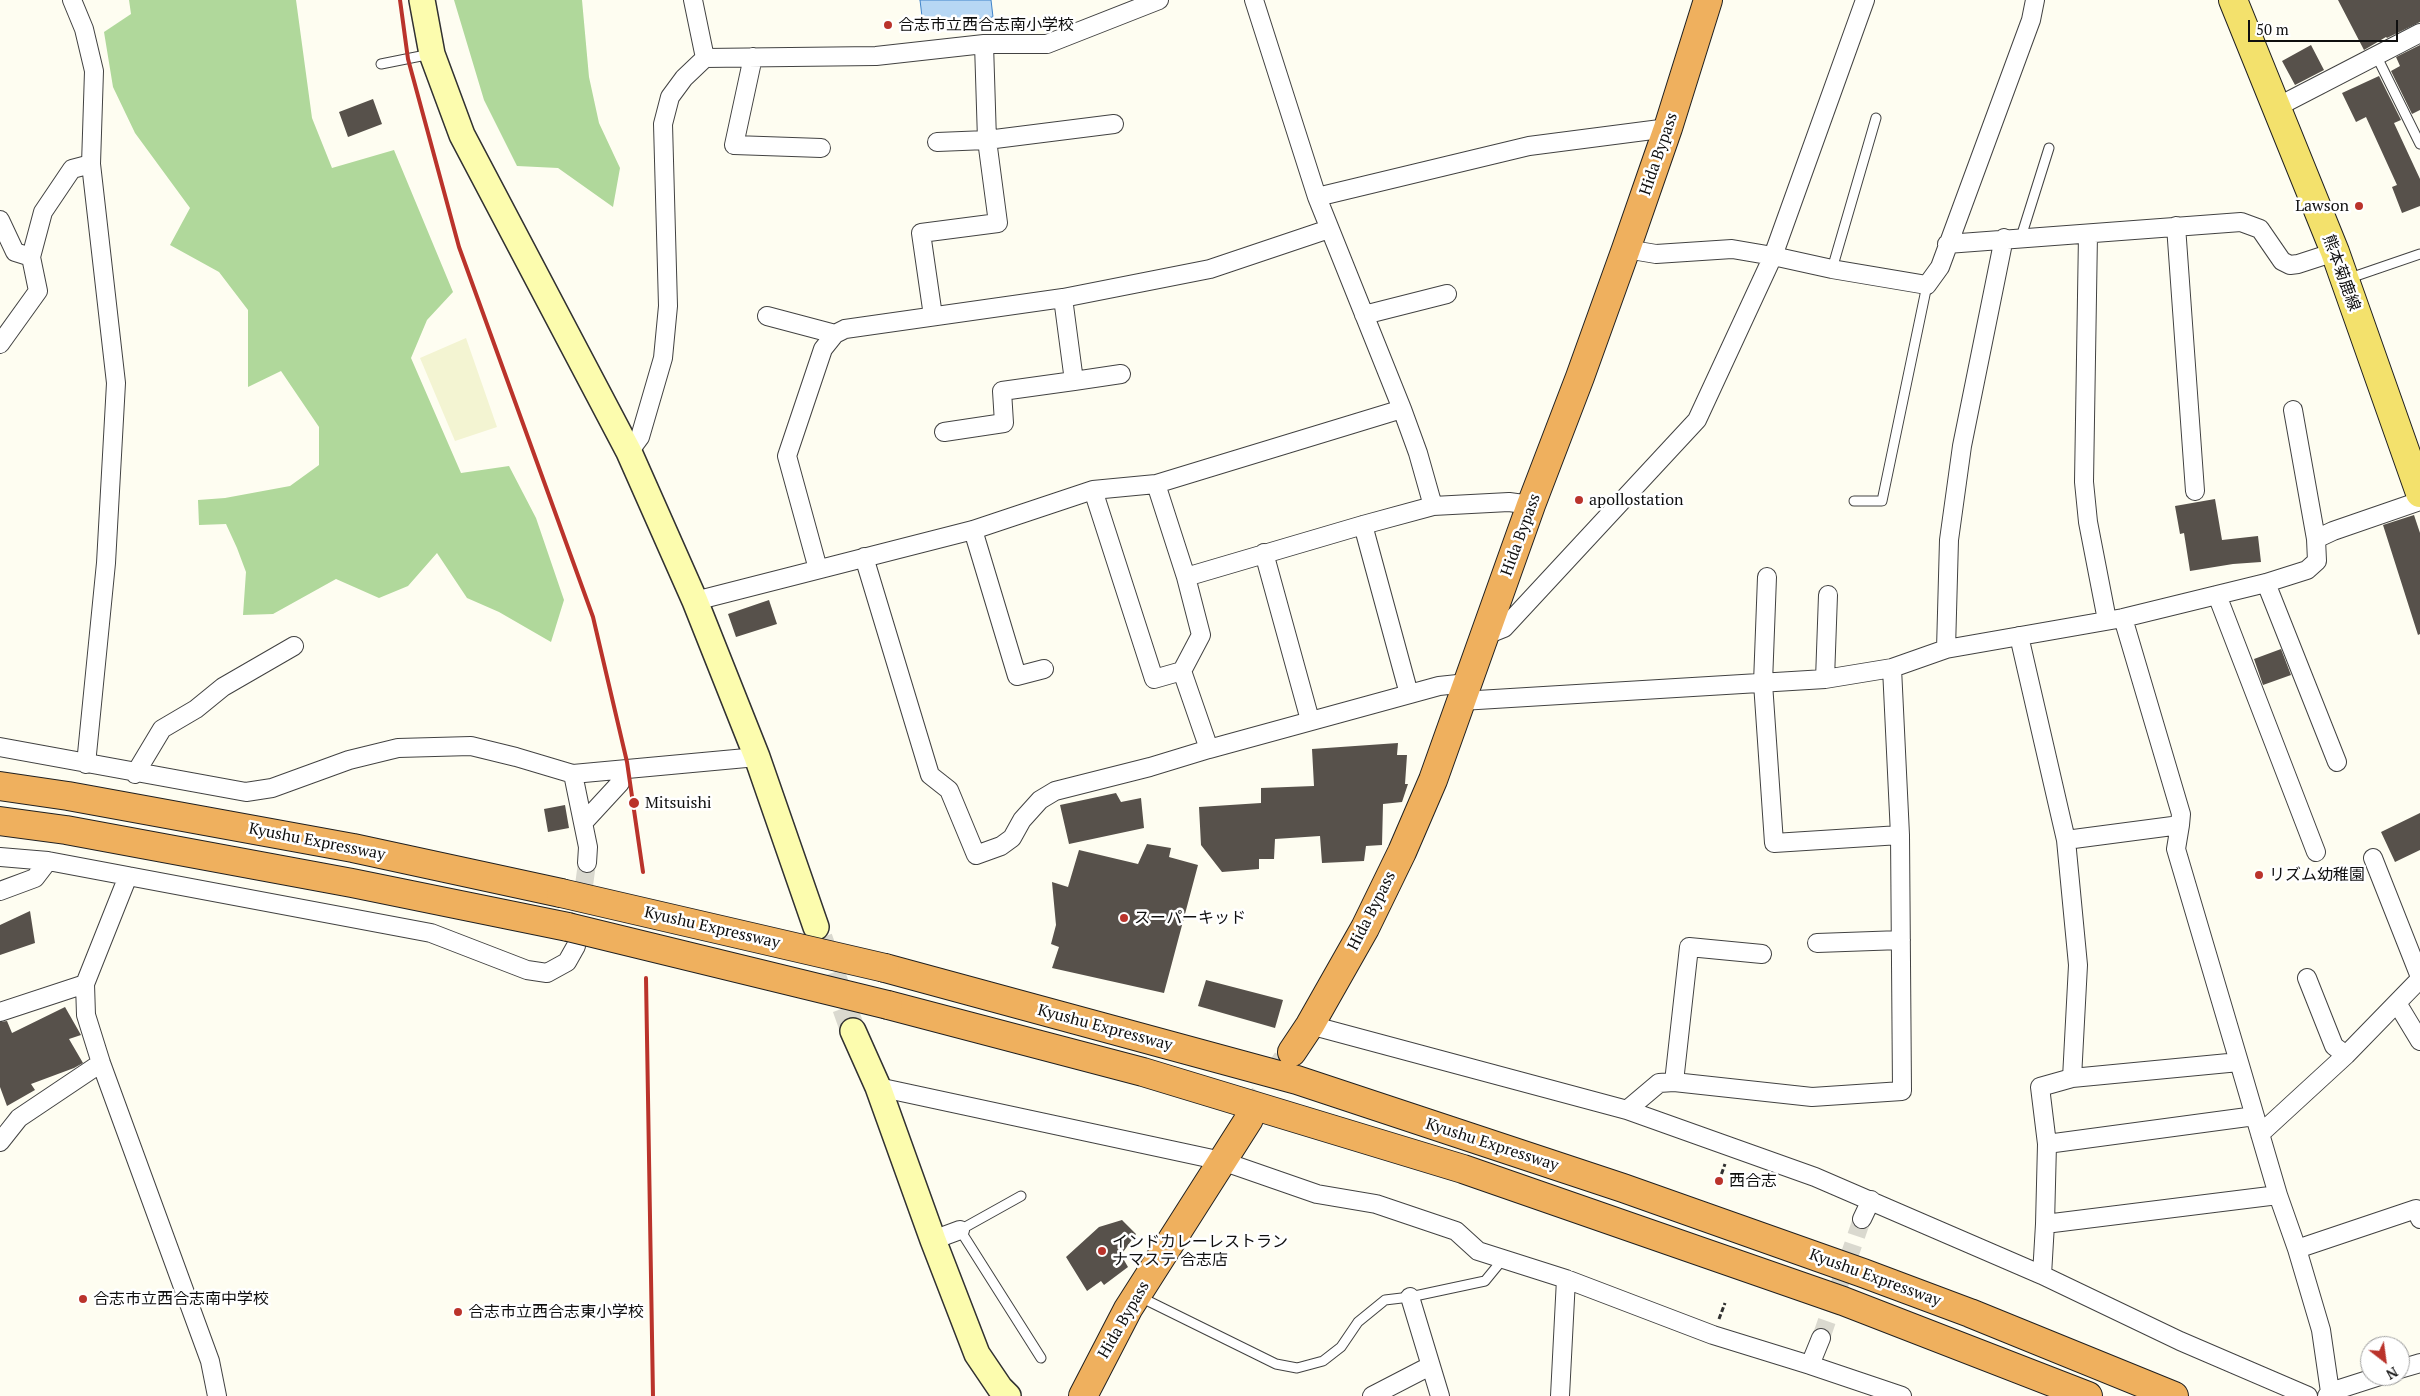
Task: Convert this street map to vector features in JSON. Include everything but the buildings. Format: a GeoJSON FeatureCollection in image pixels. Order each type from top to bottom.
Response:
{"type":"FeatureCollection","features":[{"type":"Feature","properties":{"kind":"highway","name":"Hida Bypass"},"geometry":{"type":"LineString","coordinates":[[1292,1052],[1310,1025],[1365,928],[1402,852],[1433,780],[1531,505],[1626,249],[1668,128],[1708,0]]}},
{"type":"Feature","properties":{"kind":"highway","name":"Kyushu Expressway"},"geometry":{"type":"LineString","coordinates":[[0,786],[68,796],[353,848],[561,893],[886,968],[1296,1080],[1614,1185],[1881,1280],[2174,1396]]}},
{"type":"Feature","properties":{"kind":"highway","name":"Kyushu Expressway"},"geometry":{"type":"LineString","coordinates":[[0,820],[66,830],[352,883],[572,936],[888,1005],[1144,1072],[1462,1169],[1843,1301],[2088,1396]]}},
{"type":"Feature","properties":{"kind":"highway","name":"Hida Bypass"},"geometry":{"type":"LineString","coordinates":[[1083,1396],[1137,1296],[1250,1119]]}},
{"type":"Feature","properties":{"kind":"main road","name":"熊本菊鹿線"},"geometry":{"type":"LineString","coordinates":[[2233,0],[2335,252],[2420,493]]}},
{"type":"Feature","properties":{"kind":"street"},"geometry":{"type":"LineString","coordinates":[[72,0],[84,28],[94,71],[91,164],[116,384],[106,563],[86,764]]}},
{"type":"Feature","properties":{"kind":"street"},"geometry":{"type":"LineString","coordinates":[[422,0],[432,54],[462,135],[629,452],[695,601],[757,757],[816,927]]}},
{"type":"Feature","properties":{"kind":"street"},"geometry":{"type":"LineString","coordinates":[[693,0],[705,58]]}},
{"type":"Feature","properties":{"kind":"street"},"geometry":{"type":"LineString","coordinates":[[629,452],[640,438],[663,358],[668,306],[663,124],[670,97],[684,78],[705,58],[876,56],[984,44],[1047,44],[1159,0]]}},
{"type":"Feature","properties":{"kind":"street"},"geometry":{"type":"LineString","coordinates":[[1254,0],[1317,196],[1402,409],[1418,453],[1433,506]]}},
{"type":"Feature","properties":{"kind":"street"},"geometry":{"type":"LineString","coordinates":[[1484,636],[1504,628],[1697,420],[1773,256],[1865,0]]}},
{"type":"Feature","properties":{"kind":"street"},"geometry":{"type":"LineString","coordinates":[[1626,249],[1656,254],[1732,249],[1832,269],[1928,285],[1940,267],[2031,20],[2035,0]]}},
{"type":"Feature","properties":{"kind":"street"},"geometry":{"type":"LineString","coordinates":[[2277,107],[2420,33]]}},
{"type":"Feature","properties":{"kind":"street"},"geometry":{"type":"LineString","coordinates":[[933,316],[921,233],[998,224],[987,140],[984,44]]}},
{"type":"Feature","properties":{"kind":"street"},"geometry":{"type":"LineString","coordinates":[[753,57],[734,145],[821,148]]}},
{"type":"Feature","properties":{"kind":"street"},"geometry":{"type":"LineString","coordinates":[[937,142],[987,140],[1114,124]]}},
{"type":"Feature","properties":{"kind":"street"},"geometry":{"type":"LineString","coordinates":[[1317,196],[1529,146],[1668,128]]}},
{"type":"Feature","properties":{"kind":"street"},"geometry":{"type":"LineString","coordinates":[[0,344],[38,291],[31,256],[43,212],[72,169],[91,164]]}},
{"type":"Feature","properties":{"kind":"street"},"geometry":{"type":"LineString","coordinates":[[0,220],[15,252],[31,256]]}},
{"type":"Feature","properties":{"kind":"street"},"geometry":{"type":"LineString","coordinates":[[1947,244],[2012,237],[2088,234],[2241,222],[2260,229],[2282,261],[2290,265],[2335,252]]}},
{"type":"Feature","properties":{"kind":"street"},"geometry":{"type":"LineString","coordinates":[[2176,226],[2195,491]]}},
{"type":"Feature","properties":{"kind":"street"},"geometry":{"type":"LineString","coordinates":[[818,569],[787,456],[823,349],[828,340],[835,334],[845,329],[1063,298],[1210,268],[1329,229]]}},
{"type":"Feature","properties":{"kind":"street"},"geometry":{"type":"LineString","coordinates":[[2088,234],[2084,482],[2088,522],[2115,619],[2181,814],[2176,849],[2278,1195],[2297,1249],[2321,1330],[2328,1394],[2360,1383]]}},
{"type":"Feature","properties":{"kind":"street"},"geometry":{"type":"LineString","coordinates":[[1946,649],[1949,540],[1962,446],[2012,237]]}},
{"type":"Feature","properties":{"kind":"street"},"geometry":{"type":"LineString","coordinates":[[1364,315],[1447,294]]}},
{"type":"Feature","properties":{"kind":"street"},"geometry":{"type":"LineString","coordinates":[[1063,298],[1074,381]]}},
{"type":"Feature","properties":{"kind":"street"},"geometry":{"type":"LineString","coordinates":[[767,316],[835,334]]}},
{"type":"Feature","properties":{"kind":"street"},"geometry":{"type":"LineString","coordinates":[[944,432],[1004,423],[1002,391],[1121,374]]}},
{"type":"Feature","properties":{"kind":"street"},"geometry":{"type":"LineString","coordinates":[[695,601],[973,530],[1093,490],[1156,484],[1402,409]]}},
{"type":"Feature","properties":{"kind":"street"},"geometry":{"type":"LineString","coordinates":[[864,557],[930,775],[949,790],[976,855],[1001,846],[1012,838],[1022,820],[1040,800],[1055,791],[1150,767],[1310,720],[1439,686],[1464,692],[1763,683],[1825,679],[1892,668],[1946,649],[2115,619],[2266,583],[2307,570],[2317,561],[2316,539],[2293,410]]}},
{"type":"Feature","properties":{"kind":"street"},"geometry":{"type":"LineString","coordinates":[[1093,490],[1154,679],[1182,671],[1201,635],[1186,577],[1156,484]]}},
{"type":"Feature","properties":{"kind":"street"},"geometry":{"type":"LineString","coordinates":[[2316,539],[2332,531],[2420,500]]}},
{"type":"Feature","properties":{"kind":"street"},"geometry":{"type":"LineString","coordinates":[[1186,577],[1362,524],[1433,506],[1509,502],[1531,505]]}},
{"type":"Feature","properties":{"kind":"street"},"geometry":{"type":"LineString","coordinates":[[1362,524],[1409,694]]}},
{"type":"Feature","properties":{"kind":"street"},"geometry":{"type":"LineString","coordinates":[[973,530],[1017,676],[1044,669]]}},
{"type":"Feature","properties":{"kind":"street"},"geometry":{"type":"LineString","coordinates":[[1264,553],[1310,720]]}},
{"type":"Feature","properties":{"kind":"street"},"geometry":{"type":"LineString","coordinates":[[1767,578],[1763,683],[1774,843],[1900,835]]}},
{"type":"Feature","properties":{"kind":"street"},"geometry":{"type":"LineString","coordinates":[[2266,583],[2337,762]]}},
{"type":"Feature","properties":{"kind":"street"},"geometry":{"type":"LineString","coordinates":[[1825,679],[1828,595]]}},
{"type":"Feature","properties":{"kind":"street"},"geometry":{"type":"LineString","coordinates":[[2217,595],[2316,852]]}},
{"type":"Feature","properties":{"kind":"street"},"geometry":{"type":"LineString","coordinates":[[2019,636],[2066,840],[2078,965],[2072,1078]]}},
{"type":"Feature","properties":{"kind":"street"},"geometry":{"type":"LineString","coordinates":[[135,774],[162,729],[196,710],[223,687],[294,646]]}},
{"type":"Feature","properties":{"kind":"street"},"geometry":{"type":"LineString","coordinates":[[1627,1110],[1659,1084],[1674,1082],[1812,1097],[1902,1091],[1900,835],[1892,668]]}},
{"type":"Feature","properties":{"kind":"street"},"geometry":{"type":"LineString","coordinates":[[1182,671],[1209,749]]}},
{"type":"Feature","properties":{"kind":"street"},"geometry":{"type":"LineString","coordinates":[[0,747],[135,774],[246,792],[272,788],[349,760],[398,748],[471,746],[578,774],[619,777],[757,757]]}},
{"type":"Feature","properties":{"kind":"street"},"geometry":{"type":"LineString","coordinates":[[578,774],[588,847],[587,863]]}},
{"type":"Feature","properties":{"kind":"street"},"geometry":{"type":"LineString","coordinates":[[584,822],[619,777]]}},
{"type":"Feature","properties":{"kind":"street"},"geometry":{"type":"LineString","coordinates":[[2066,840],[2180,825]]}},
{"type":"Feature","properties":{"kind":"street"},"geometry":{"type":"LineString","coordinates":[[0,857],[48,861],[431,933],[527,970],[547,972],[567,962],[572,936]]}},
{"type":"Feature","properties":{"kind":"street"},"geometry":{"type":"LineString","coordinates":[[2260,1134],[2346,1055],[2420,978],[2373,858]]}},
{"type":"Feature","properties":{"kind":"street"},"geometry":{"type":"LineString","coordinates":[[0,891],[35,878],[48,861]]}},
{"type":"Feature","properties":{"kind":"street"},"geometry":{"type":"LineString","coordinates":[[128,876],[85,984],[86,1015],[101,1063],[210,1361],[217,1396]]}},
{"type":"Feature","properties":{"kind":"street"},"geometry":{"type":"LineString","coordinates":[[1817,943],[1901,940]]}},
{"type":"Feature","properties":{"kind":"street"},"geometry":{"type":"LineString","coordinates":[[1674,1082],[1689,947],[1762,954]]}},
{"type":"Feature","properties":{"kind":"street"},"geometry":{"type":"LineString","coordinates":[[2307,978],[2334,1046],[2346,1055]]}},
{"type":"Feature","properties":{"kind":"street"},"geometry":{"type":"LineString","coordinates":[[0,1012],[85,984]]}},
{"type":"Feature","properties":{"kind":"street"},"geometry":{"type":"LineString","coordinates":[[2397,1003],[2420,1041]]}},
{"type":"Feature","properties":{"kind":"street"},"geometry":{"type":"LineString","coordinates":[[1310,1025],[1627,1110],[1815,1177],[2042,1275],[2180,1341],[2308,1396]]}},
{"type":"Feature","properties":{"kind":"street"},"geometry":{"type":"LineString","coordinates":[[853,1031],[878,1087],[933,1240],[978,1354],[1000,1388],[1008,1396]]}},
{"type":"Feature","properties":{"kind":"street"},"geometry":{"type":"LineString","coordinates":[[2042,1275],[2047,1144],[2040,1087],[2072,1078],[2239,1062]]}},
{"type":"Feature","properties":{"kind":"street"},"geometry":{"type":"LineString","coordinates":[[0,1142],[19,1118],[101,1063]]}},
{"type":"Feature","properties":{"kind":"street"},"geometry":{"type":"LineString","coordinates":[[878,1087],[1222,1162],[1317,1194],[1376,1204],[1456,1231],[1478,1251],[1566,1279],[1713,1335],[1902,1396]]}},
{"type":"Feature","properties":{"kind":"street"},"geometry":{"type":"LineString","coordinates":[[2047,1144],[2255,1116]]}},
{"type":"Feature","properties":{"kind":"street"},"geometry":{"type":"LineString","coordinates":[[2044,1224],[2278,1195]]}},
{"type":"Feature","properties":{"kind":"street"},"geometry":{"type":"LineString","coordinates":[[1862,1220],[1871,1200]]}},
{"type":"Feature","properties":{"kind":"street"},"geometry":{"type":"LineString","coordinates":[[2297,1249],[2416,1209],[2420,1219]]}},
{"type":"Feature","properties":{"kind":"street"},"geometry":{"type":"LineString","coordinates":[[933,1240],[960,1230]]}},
{"type":"Feature","properties":{"kind":"street"},"geometry":{"type":"LineString","coordinates":[[1560,1396],[1566,1279]]}},
{"type":"Feature","properties":{"kind":"street"},"geometry":{"type":"LineString","coordinates":[[1410,1297],[1440,1396]]}},
{"type":"Feature","properties":{"kind":"street"},"geometry":{"type":"LineString","coordinates":[[1810,1365],[1821,1338]]}},
{"type":"Feature","properties":{"kind":"street"},"geometry":{"type":"LineString","coordinates":[[1372,1396],[1430,1366]]}},
{"type":"Feature","properties":{"kind":"lane"},"geometry":{"type":"LineString","coordinates":[[381,64],[432,54]]}},
{"type":"Feature","properties":{"kind":"lane"},"geometry":{"type":"LineString","coordinates":[[2376,56],[2420,144]]}},
{"type":"Feature","properties":{"kind":"lane"},"geometry":{"type":"LineString","coordinates":[[1832,269],[1876,118]]}},
{"type":"Feature","properties":{"kind":"lane"},"geometry":{"type":"LineString","coordinates":[[2012,237],[2049,148]]}},
{"type":"Feature","properties":{"kind":"lane"},"geometry":{"type":"LineString","coordinates":[[2344,279],[2420,254]]}},
{"type":"Feature","properties":{"kind":"lane"},"geometry":{"type":"LineString","coordinates":[[1854,501],[1882,501],[1928,285]]}},
{"type":"Feature","properties":{"kind":"lane"},"geometry":{"type":"LineString","coordinates":[[1021,1196],[960,1230],[1041,1358]]}},
{"type":"Feature","properties":{"kind":"lane"},"geometry":{"type":"LineString","coordinates":[[1137,1296],[1276,1364],[1297,1368],[1323,1361],[1341,1348],[1358,1322],[1385,1300],[1410,1297],[1485,1281],[1503,1259]]}},
{"type":"Feature","properties":{"kind":"green space"},"geometry":{"type":"Polygon","coordinates":[[[129,0],[296,0],[312,118],[332,168],[394,150],[453,292],[427,320],[411,358],[461,473],[509,466],[536,518],[564,600],[551,642],[499,612],[467,598],[437,553],[408,586],[379,598],[336,579],[273,614],[243,615],[246,572],[237,548],[226,524],[199,525],[198,500],[225,498],[290,486],[319,465],[319,427],[281,371],[248,387],[248,310],[219,272],[170,245],[190,208],[135,133],[113,87],[104,32],[131,14],[129,0]]]}},
{"type":"Feature","properties":{"kind":"green space"},"geometry":{"type":"Polygon","coordinates":[[[454,0],[582,0],[589,77],[599,123],[620,168],[613,207],[558,168],[517,166],[484,100],[454,0]]]}},
{"type":"Feature","properties":{"kind":"green space"},"geometry":{"type":"Polygon","coordinates":[[[466,338],[497,427],[455,441],[420,358],[466,338]]]}},
{"type":"Feature","properties":{"kind":"water"},"geometry":{"type":"Polygon","coordinates":[[[920,0],[991,0],[993,17],[923,25],[920,0]]]}},
{"type":"Feature","properties":{"kind":"tunnel"},"geometry":{"type":"LineString","coordinates":[[577,938],[587,863]]}},
{"type":"Feature","properties":{"kind":"tunnel"},"geometry":{"type":"LineString","coordinates":[[820,938],[853,1031]]}},
{"type":"Feature","properties":{"kind":"tunnel"},"geometry":{"type":"LineString","coordinates":[[1249,1119],[1290,1055]]}},
{"type":"Feature","properties":{"kind":"tunnel"},"geometry":{"type":"LineString","coordinates":[[1821,1338],[1862,1219]]}},
{"type":"Feature","properties":{"kind":"railway"},"geometry":{"type":"LineString","coordinates":[[400,0],[408,59],[459,247],[593,617],[627,762],[643,872]]}},
{"type":"Feature","properties":{"kind":"railway"},"geometry":{"type":"LineString","coordinates":[[646,978],[653,1396]]}},
{"type":"Feature","properties":{"kind":"place","name":"合志市立西合志南小学校"},"geometry":{"type":"Point","coordinates":[888,25]}},
{"type":"Feature","properties":{"kind":"place","name":"Lawson"},"geometry":{"type":"Point","coordinates":[2359,206]}},
{"type":"Feature","properties":{"kind":"place","name":"apollostation"},"geometry":{"type":"Point","coordinates":[1579,500]}},
{"type":"Feature","properties":{"kind":"place","name":"Mitsuishi"},"geometry":{"type":"Point","coordinates":[634,803]}},
{"type":"Feature","properties":{"kind":"place","name":"リズム幼稚園"},"geometry":{"type":"Point","coordinates":[2259,875]}},
{"type":"Feature","properties":{"kind":"place","name":"スーパーキッド"},"geometry":{"type":"Point","coordinates":[1124,918]}},
{"type":"Feature","properties":{"kind":"place","name":"西合志"},"geometry":{"type":"Point","coordinates":[1719,1181]}},
{"type":"Feature","properties":{"kind":"place","name":"インドカレーレストラン ナマステ 合志店"},"geometry":{"type":"Point","coordinates":[1102,1251]}},
{"type":"Feature","properties":{"kind":"place","name":"合志市立西合志南中学校"},"geometry":{"type":"Point","coordinates":[83,1299]}},
{"type":"Feature","properties":{"kind":"place","name":"合志市立西合志東小学校"},"geometry":{"type":"Point","coordinates":[458,1312]}}]}
